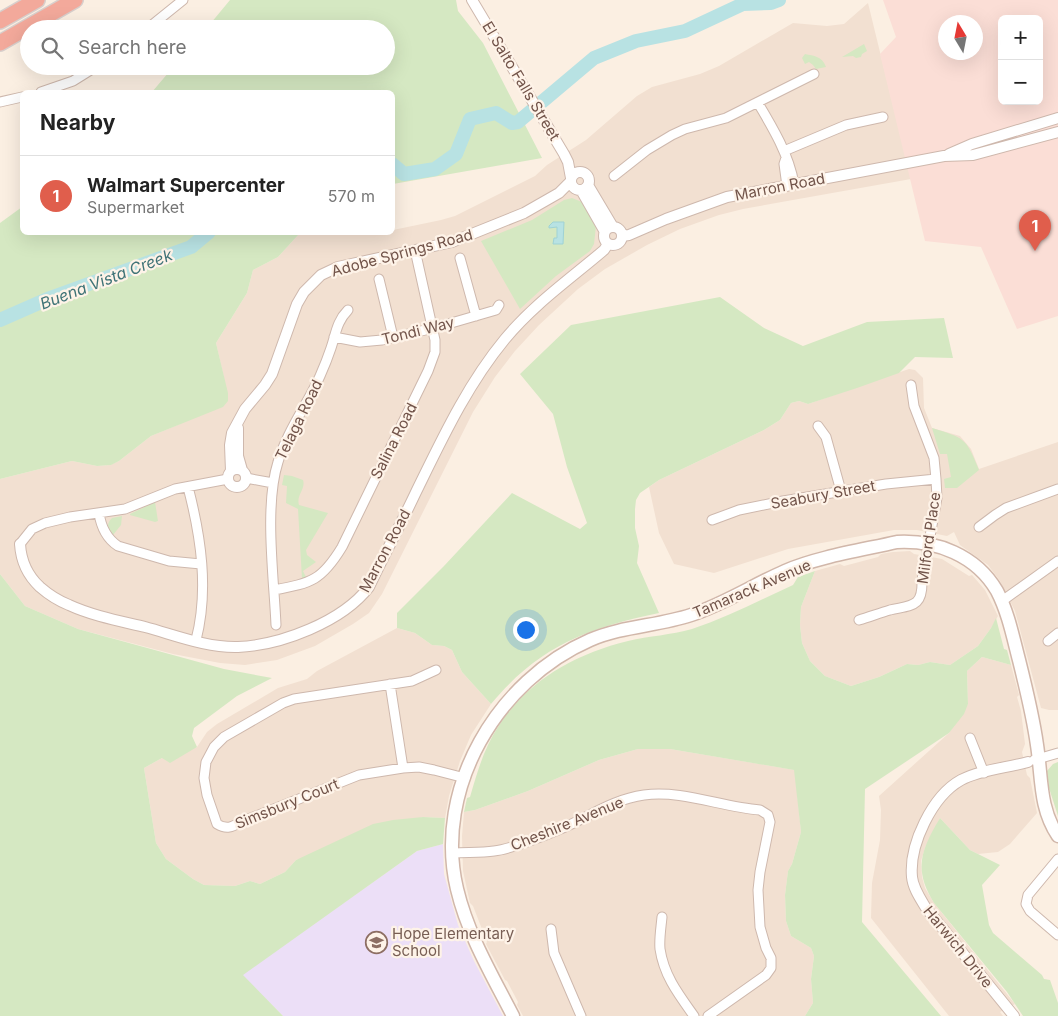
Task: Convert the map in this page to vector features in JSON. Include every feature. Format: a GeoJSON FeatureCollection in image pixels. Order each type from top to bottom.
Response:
{"type":"FeatureCollection","features":[{"type":"Feature","properties":{"kind":"highway"},"geometry":{"type":"LineString","coordinates":[[0,21],[37,0]]}},
{"type":"Feature","properties":{"kind":"highway"},"geometry":{"type":"LineString","coordinates":[[40,20],[75,0]]}},
{"type":"Feature","properties":{"kind":"highway"},"geometry":{"type":"LineString","coordinates":[[0,43],[20,32]]}},
{"type":"Feature","properties":{"kind":"main road","name":"Tamarack Avenue"},"geometry":{"type":"LineString","coordinates":[[513,1016],[468,925],[457,888],[452,853],[453,826],[459,796],[473,756],[488,727],[521,686],[541,668],[564,653],[591,640],[617,631],[689,616],[720,604],[785,571],[805,564],[897,542],[928,544],[953,551],[973,564],[996,590],[1002,601],[1011,629],[1031,706],[1033,761],[1046,811],[1058,836]]}},
{"type":"Feature","properties":{"kind":"street"},"geometry":{"type":"LineString","coordinates":[[158,20],[183,0]]}},
{"type":"Feature","properties":{"kind":"street","name":"El Salto Falls Street"},"geometry":{"type":"LineString","coordinates":[[472,0],[566,158],[577,185],[609,230]]}},
{"type":"Feature","properties":{"kind":"street"},"geometry":{"type":"LineString","coordinates":[[614,176],[628,167],[647,150],[685,129],[726,118],[814,74]]}},
{"type":"Feature","properties":{"kind":"street"},"geometry":{"type":"LineString","coordinates":[[47,90],[73,81],[82,75]]}},
{"type":"Feature","properties":{"kind":"street"},"geometry":{"type":"LineString","coordinates":[[0,102],[20,97]]}},
{"type":"Feature","properties":{"kind":"street"},"geometry":{"type":"LineString","coordinates":[[758,103],[790,162],[790,185]]}},
{"type":"Feature","properties":{"kind":"street"},"geometry":{"type":"LineString","coordinates":[[785,155],[846,125],[883,117]]}},
{"type":"Feature","properties":{"kind":"street","name":"Marron Road"},"geometry":{"type":"LineString","coordinates":[[944,156],[972,144],[1058,118]]}},
{"type":"Feature","properties":{"kind":"street","name":"Marron Road"},"geometry":{"type":"LineString","coordinates":[[622,236],[727,197],[944,156],[973,155],[1058,132]]}},
{"type":"Feature","properties":{"kind":"street","name":"El Salto Falls Street"},"geometry":{"type":"LineString","coordinates":[[566,158],[580,172]]}},
{"type":"Feature","properties":{"kind":"street"},"geometry":{"type":"LineString","coordinates":[[580,172],[588,176],[589,180],[577,185],[574,174],[580,172]]}},
{"type":"Feature","properties":{"kind":"street","name":"Adobe Springs Road"},"geometry":{"type":"LineString","coordinates":[[229,475],[232,433],[245,410],[272,374],[297,304],[304,292],[321,275],[338,267],[452,242],[524,213],[577,185]]}},
{"type":"Feature","properties":{"kind":"street"},"geometry":{"type":"LineString","coordinates":[[618,229],[622,236],[619,244],[613,246],[608,244],[604,238],[609,230],[618,229]]}},
{"type":"Feature","properties":{"kind":"street","name":"Marron Road"},"geometry":{"type":"LineString","coordinates":[[20,544],[21,557],[28,574],[40,587],[54,598],[81,610],[220,646],[237,647],[278,642],[322,623],[347,609],[369,588],[445,432],[473,383],[506,339],[551,292],[604,250],[608,244]]}},
{"type":"Feature","properties":{"kind":"street","name":"Salina Road"},"geometry":{"type":"LineString","coordinates":[[274,590],[304,584],[318,577],[330,566],[342,547],[428,371],[435,352],[434,328],[415,250]]}},
{"type":"Feature","properties":{"kind":"street"},"geometry":{"type":"LineString","coordinates":[[460,258],[476,316]]}},
{"type":"Feature","properties":{"kind":"street"},"geometry":{"type":"LineString","coordinates":[[379,279],[393,337]]}},
{"type":"Feature","properties":{"kind":"street","name":"Tondi Way"},"geometry":{"type":"LineString","coordinates":[[334,337],[370,342],[434,328],[496,310],[500,306]]}},
{"type":"Feature","properties":{"kind":"street","name":"Telaga Road"},"geometry":{"type":"LineString","coordinates":[[276,626],[271,524],[272,483],[286,440],[315,387],[337,326],[348,310]]}},
{"type":"Feature","properties":{"kind":"street","name":"Milford Place"},"geometry":{"type":"LineString","coordinates":[[859,620],[910,606],[918,601],[922,593],[922,580],[937,498],[934,458],[914,406],[911,385]]}},
{"type":"Feature","properties":{"kind":"street"},"geometry":{"type":"LineString","coordinates":[[229,475],[231,485],[237,487],[243,485],[244,474],[238,456],[237,425]]}},
{"type":"Feature","properties":{"kind":"street"},"geometry":{"type":"LineString","coordinates":[[818,426],[826,438],[841,491]]}},
{"type":"Feature","properties":{"kind":"street"},"geometry":{"type":"LineString","coordinates":[[20,544],[32,529],[44,523],[70,516],[125,509],[162,494],[229,475],[236,469],[244,474],[272,483]]}},
{"type":"Feature","properties":{"kind":"street","name":"Seabury Street"},"geometry":{"type":"LineString","coordinates":[[712,520],[739,510],[841,491],[886,484],[936,480]]}},
{"type":"Feature","properties":{"kind":"street"},"geometry":{"type":"LineString","coordinates":[[188,487],[198,529],[201,564],[203,603],[196,640]]}},
{"type":"Feature","properties":{"kind":"street"},"geometry":{"type":"LineString","coordinates":[[979,527],[1006,508],[1057,491]]}},
{"type":"Feature","properties":{"kind":"street"},"geometry":{"type":"LineString","coordinates":[[99,513],[100,523],[105,533],[118,546],[169,561],[201,564]]}},
{"type":"Feature","properties":{"kind":"street"},"geometry":{"type":"LineString","coordinates":[[1002,601],[1058,561]]}},
{"type":"Feature","properties":{"kind":"street"},"geometry":{"type":"LineString","coordinates":[[1048,641],[1058,633]]}},
{"type":"Feature","properties":{"kind":"street","name":"Simsbury Court"},"geometry":{"type":"LineString","coordinates":[[436,670],[412,681],[294,699],[224,737],[214,747],[206,762],[204,778],[213,816],[217,824],[224,828],[231,828],[241,822],[359,775],[403,768],[419,767],[465,778]]}},
{"type":"Feature","properties":{"kind":"street"},"geometry":{"type":"LineString","coordinates":[[390,684],[403,768]]}},
{"type":"Feature","properties":{"kind":"street"},"geometry":{"type":"LineString","coordinates":[[970,738],[984,773]]}},
{"type":"Feature","properties":{"kind":"street","name":"Harwich Drive"},"geometry":{"type":"LineString","coordinates":[[1014,1016],[926,908],[917,893],[912,879],[912,861],[917,841],[937,801],[948,789],[962,780],[1058,753]]}},
{"type":"Feature","properties":{"kind":"street","name":"Cheshire Avenue"},"geometry":{"type":"LineString","coordinates":[[452,853],[496,851],[507,848],[562,829],[609,805],[644,795],[667,794],[687,796],[760,810],[768,815],[770,822],[758,890],[760,927],[771,958],[771,968],[766,975],[708,1016]]}},
{"type":"Feature","properties":{"kind":"street"},"geometry":{"type":"LineString","coordinates":[[1058,858],[1028,895],[1026,904],[1030,911],[1058,935]]}},
{"type":"Feature","properties":{"kind":"street"},"geometry":{"type":"LineString","coordinates":[[662,917],[660,948],[664,969],[674,989],[694,1016]]}},
{"type":"Feature","properties":{"kind":"street"},"geometry":{"type":"LineString","coordinates":[[551,929],[554,953],[581,1016]]}},
{"type":"Feature","properties":{"kind":"shaded area"},"geometry":{"type":"Polygon","coordinates":[[[883,0],[1058,0],[1058,316],[1017,329],[981,247],[925,241],[880,54],[896,37],[883,0]]]}},
{"type":"Feature","properties":{"kind":"shaded area"},"geometry":{"type":"Polygon","coordinates":[[[868,3],[911,179],[719,215],[680,229],[647,245],[605,269],[578,289],[539,325],[515,351],[495,377],[473,412],[382,594],[369,613],[353,624],[315,646],[277,660],[245,665],[220,663],[173,654],[78,629],[25,606],[0,574],[0,479],[72,461],[97,466],[110,465],[119,461],[151,436],[180,424],[224,378],[216,343],[247,293],[253,270],[278,257],[298,235],[395,235],[395,230],[455,216],[535,176],[547,165],[586,140],[637,96],[652,87],[700,74],[719,66],[793,23],[827,26],[844,24],[868,3]]]}},
{"type":"Feature","properties":{"kind":"shaded area"},"geometry":{"type":"Polygon","coordinates":[[[909,369],[915,370],[923,378],[924,408],[932,428],[960,436],[971,449],[979,469],[1058,442],[1058,710],[1041,708],[1015,611],[1000,581],[988,565],[960,545],[954,532],[947,536],[917,530],[894,530],[788,549],[714,573],[674,564],[659,533],[649,487],[659,480],[764,430],[780,420],[791,403],[799,401],[808,404],[909,369]]]}},
{"type":"Feature","properties":{"kind":"shaded area"},"geometry":{"type":"Polygon","coordinates":[[[910,551],[914,554],[942,559],[969,576],[972,575],[985,590],[998,616],[991,628],[978,646],[950,665],[930,662],[918,665],[907,664],[879,677],[851,686],[825,676],[810,661],[802,643],[800,625],[801,607],[815,571],[840,564],[844,566],[878,557],[881,554],[910,551]]]}},
{"type":"Feature","properties":{"kind":"shaded area"},"geometry":{"type":"Polygon","coordinates":[[[397,628],[415,633],[432,645],[444,646],[452,650],[462,672],[491,704],[471,735],[460,761],[449,796],[445,818],[423,817],[296,860],[285,872],[260,884],[250,881],[235,886],[204,885],[166,859],[156,843],[144,768],[162,758],[197,747],[207,732],[217,724],[278,688],[307,679],[317,671],[397,628]]]}},
{"type":"Feature","properties":{"kind":"shaded area"},"geometry":{"type":"Polygon","coordinates":[[[982,657],[1011,665],[1019,695],[1017,697],[1021,711],[1025,744],[1022,752],[1027,775],[1030,778],[1037,813],[1010,844],[998,852],[978,854],[970,850],[940,818],[925,848],[921,861],[925,888],[934,903],[1015,1004],[1000,1012],[1003,1016],[949,1016],[871,918],[872,883],[880,840],[881,810],[879,796],[949,733],[968,704],[967,671],[982,657]]]}},
{"type":"Feature","properties":{"kind":"shaded area"},"geometry":{"type":"Polygon","coordinates":[[[638,749],[670,749],[795,770],[801,832],[792,864],[788,871],[785,895],[786,921],[791,936],[811,948],[814,956],[811,979],[813,1003],[805,1016],[523,1016],[517,1005],[518,1002],[486,944],[487,942],[473,906],[470,903],[463,871],[462,836],[464,812],[475,810],[528,791],[599,760],[638,749]]]}},
{"type":"Feature","properties":{"kind":"shaded area","name":"Hope Elementary School"},"geometry":{"type":"Polygon","coordinates":[[[443,844],[444,874],[458,925],[474,961],[503,1016],[283,1016],[242,975],[417,851],[443,844]]]}},
{"type":"Feature","properties":{"kind":"green space"},"geometry":{"type":"Polygon","coordinates":[[[230,0],[456,0],[458,11],[483,43],[542,158],[395,184],[395,90],[154,90],[166,75],[395,75],[395,20],[213,20],[230,0]]]}},
{"type":"Feature","properties":{"kind":"green space"},"geometry":{"type":"Polygon","coordinates":[[[864,44],[867,51],[861,57],[842,57],[864,44]]]}},
{"type":"Feature","properties":{"kind":"green space"},"geometry":{"type":"Polygon","coordinates":[[[805,54],[820,59],[826,67],[816,69],[809,62],[805,64],[802,58],[805,54]]]}},
{"type":"Feature","properties":{"kind":"green space"},"geometry":{"type":"Polygon","coordinates":[[[572,198],[582,202],[596,226],[594,244],[590,251],[556,276],[520,309],[481,241],[532,220],[564,200],[572,198]]]}},
{"type":"Feature","properties":{"kind":"green space"},"geometry":{"type":"Polygon","coordinates":[[[20,208],[20,235],[298,235],[278,257],[253,270],[247,293],[216,343],[228,393],[228,401],[223,407],[151,436],[111,465],[97,466],[72,461],[0,479],[0,223],[20,208]]]}},
{"type":"Feature","properties":{"kind":"green space"},"geometry":{"type":"Polygon","coordinates":[[[720,297],[764,328],[803,346],[867,322],[944,318],[953,358],[915,357],[899,373],[808,404],[799,401],[791,403],[780,420],[764,430],[659,480],[640,493],[636,500],[635,509],[635,528],[639,546],[637,563],[659,613],[610,625],[566,642],[528,667],[491,704],[462,672],[452,650],[444,646],[432,645],[415,633],[397,628],[397,613],[512,493],[580,529],[587,523],[567,467],[553,414],[520,374],[571,325],[720,297]]]}},
{"type":"Feature","properties":{"kind":"green space"},"geometry":{"type":"Polygon","coordinates":[[[932,428],[963,440],[975,459],[979,470],[957,488],[945,488],[944,479],[951,477],[947,454],[940,454],[932,428]]]}},
{"type":"Feature","properties":{"kind":"green space"},"geometry":{"type":"Polygon","coordinates":[[[284,475],[303,480],[304,483],[298,501],[299,505],[328,513],[306,550],[307,555],[316,562],[303,571],[306,577],[302,579],[298,509],[286,503],[287,486],[282,485],[284,475]]]}},
{"type":"Feature","properties":{"kind":"green space"},"geometry":{"type":"Polygon","coordinates":[[[155,502],[158,521],[155,522],[130,515],[130,514],[155,502]]]}},
{"type":"Feature","properties":{"kind":"green space"},"geometry":{"type":"Polygon","coordinates":[[[122,516],[121,525],[113,535],[108,529],[108,524],[112,518],[122,516]]]}},
{"type":"Feature","properties":{"kind":"green space"},"geometry":{"type":"Polygon","coordinates":[[[815,571],[801,607],[800,625],[802,643],[810,661],[825,676],[851,686],[879,677],[907,664],[918,665],[930,662],[950,665],[978,646],[996,618],[1004,649],[1007,650],[1011,665],[982,657],[967,671],[968,704],[964,714],[949,733],[865,789],[862,922],[941,1016],[805,1016],[813,1003],[811,979],[814,956],[811,948],[791,936],[786,921],[785,895],[788,871],[792,864],[801,832],[794,770],[670,749],[638,749],[599,760],[528,791],[475,810],[464,812],[467,798],[470,797],[485,752],[498,727],[510,710],[524,696],[554,671],[608,646],[705,625],[793,585],[798,577],[815,571]]]}},
{"type":"Feature","properties":{"kind":"green space"},"geometry":{"type":"Polygon","coordinates":[[[0,574],[25,606],[78,629],[224,669],[272,678],[237,696],[194,728],[192,736],[197,747],[170,763],[162,758],[144,768],[156,843],[166,859],[193,879],[204,885],[235,886],[250,881],[260,884],[285,872],[296,860],[373,824],[423,817],[445,818],[443,844],[417,851],[243,975],[283,1016],[0,1016],[0,574]]]}},
{"type":"Feature","properties":{"kind":"green space"},"geometry":{"type":"Polygon","coordinates":[[[1058,762],[1058,816],[1049,788],[1047,771],[1053,764],[1058,762]]]}},
{"type":"Feature","properties":{"kind":"green space"},"geometry":{"type":"Polygon","coordinates":[[[940,818],[970,850],[1000,865],[982,885],[989,925],[993,933],[1042,975],[1044,979],[1050,980],[1058,1003],[1058,1016],[1023,1016],[1007,992],[934,903],[923,880],[922,860],[928,840],[940,818]]]}},
{"type":"Feature","properties":{"kind":"water"},"geometry":{"type":"Polygon","coordinates":[[[553,222],[564,222],[563,244],[553,244],[554,238],[557,238],[557,227],[549,228],[549,226],[553,222]]]}},
{"type":"Feature","properties":{"kind":"waterway","name":"Buena Vista Creek"},"geometry":{"type":"LineString","coordinates":[[395,166],[404,174],[435,169],[456,154],[470,119],[496,113],[512,123],[518,122],[594,58],[636,41],[685,31],[743,4],[771,3],[779,0]]}},
{"type":"Feature","properties":{"kind":"waterway","name":"Buena Vista Creek"},"geometry":{"type":"LineString","coordinates":[[0,320],[50,298],[191,247],[205,235]]}},
{"type":"Feature","properties":{"kind":"place","name":"Walmart Supercenter"},"geometry":{"type":"Point","coordinates":[1035,251]}},
{"type":"Feature","properties":{"kind":"place","name":"Hope Elementary School"},"geometry":{"type":"Point","coordinates":[376,943]}}]}
